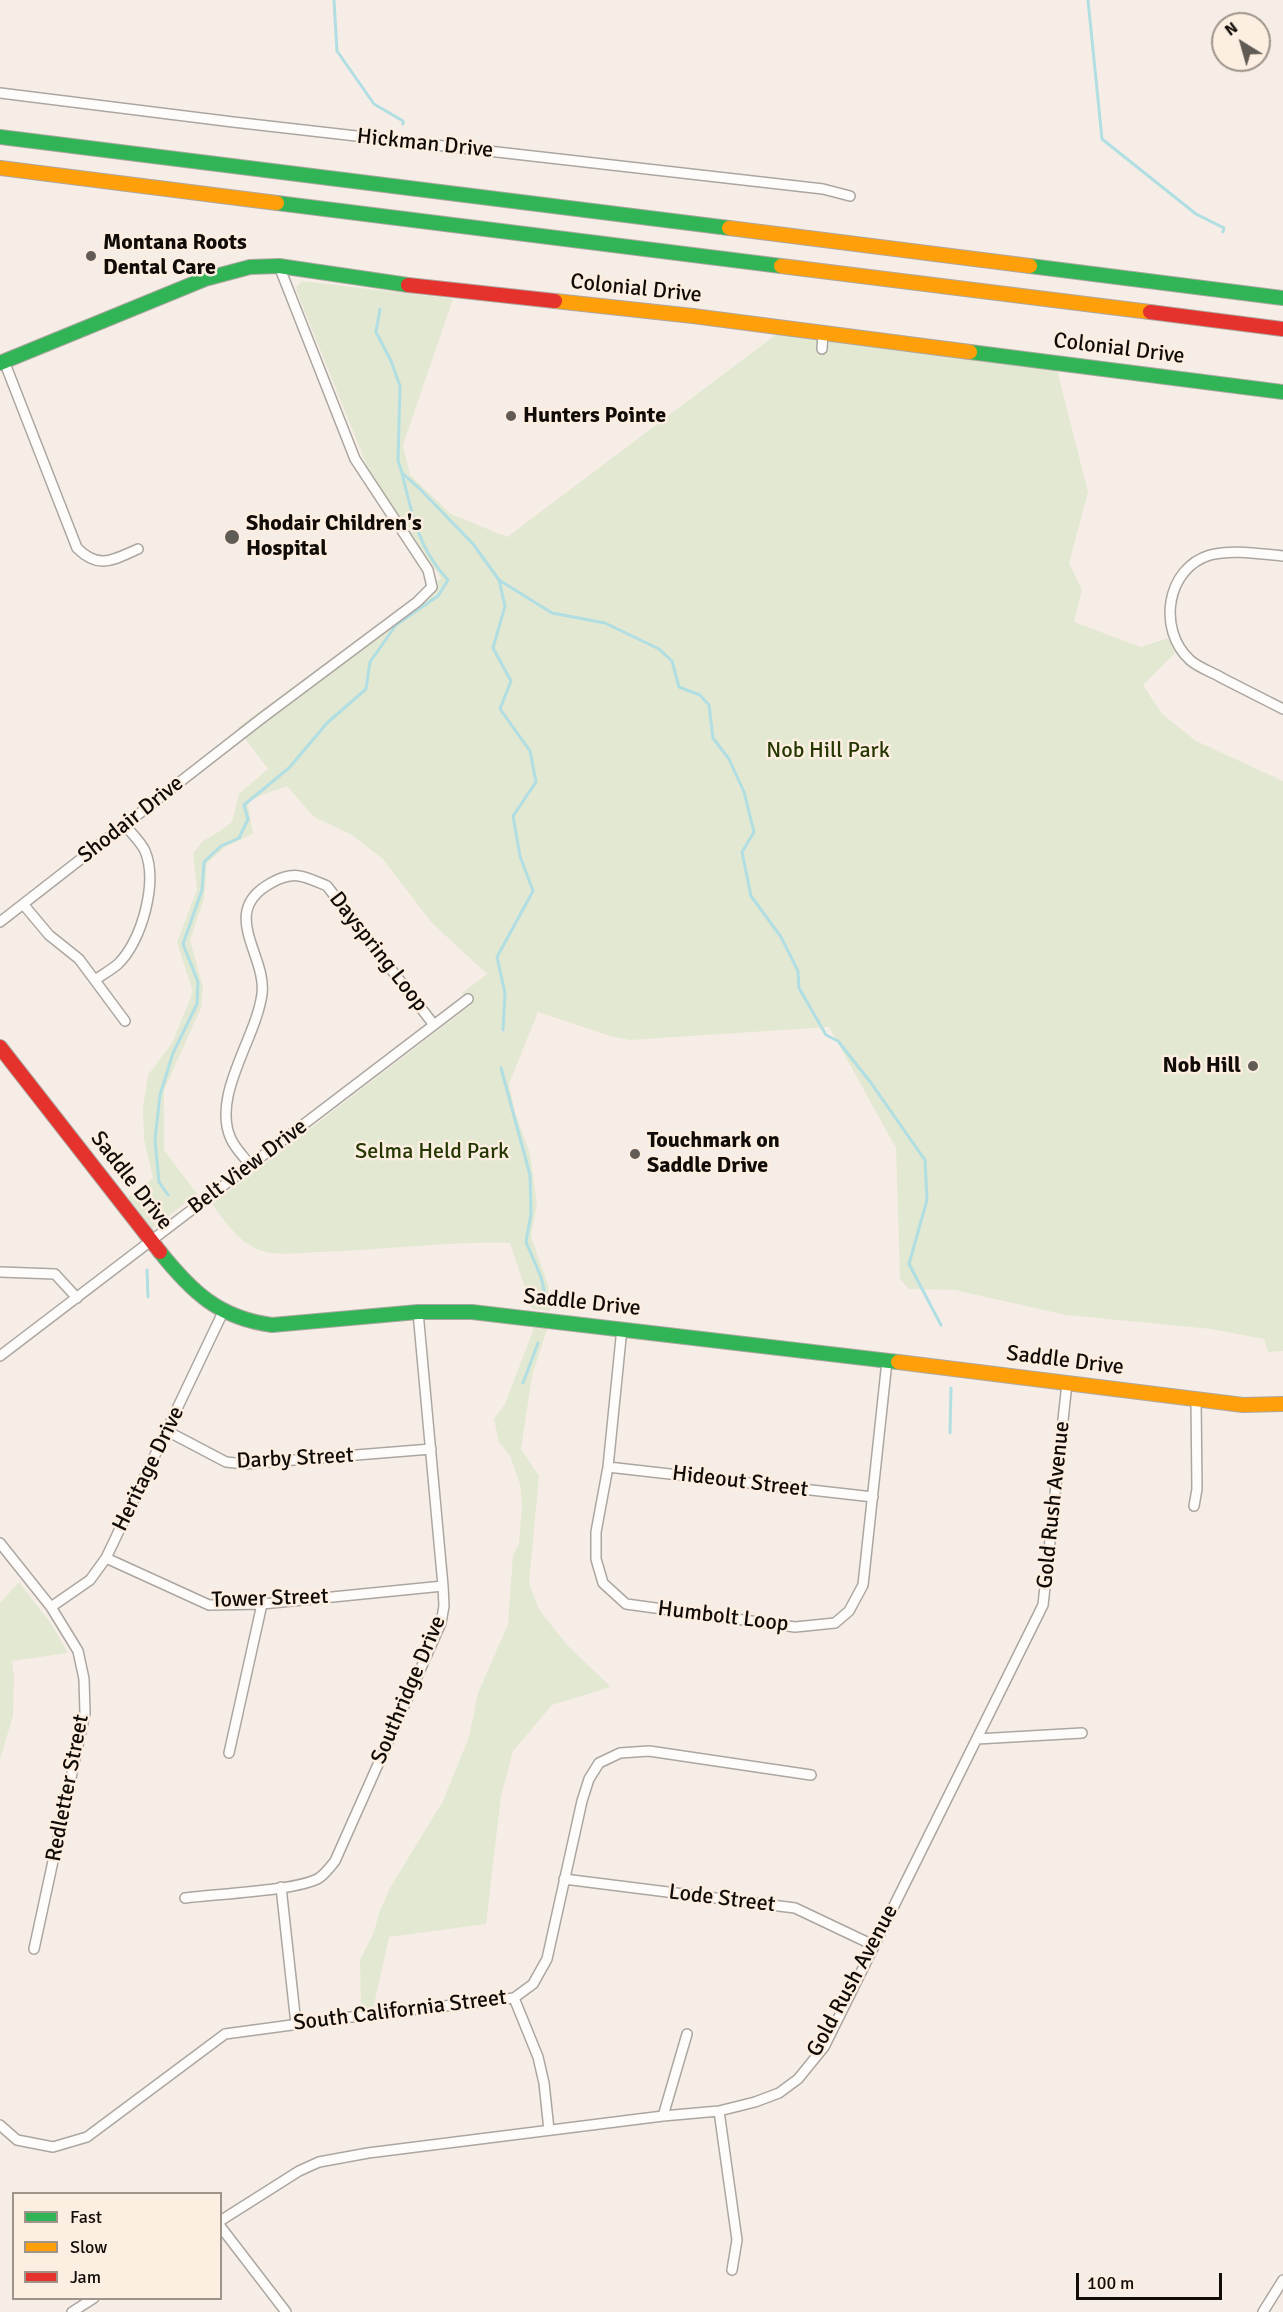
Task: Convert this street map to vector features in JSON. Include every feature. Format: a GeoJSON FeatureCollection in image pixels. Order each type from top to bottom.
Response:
{"type":"FeatureCollection","features":[{"type":"Feature","properties":{"kind":"main road"},"geometry":{"type":"LineString","coordinates":[[0,137],[1283,298]]}},
{"type":"Feature","properties":{"kind":"main road"},"geometry":{"type":"LineString","coordinates":[[0,168],[1283,329]]}},
{"type":"Feature","properties":{"kind":"main road","name":"Colonial Drive"},"geometry":{"type":"LineString","coordinates":[[2,362],[205,279],[250,267],[279,266],[399,284],[665,313],[1283,392]]}},
{"type":"Feature","properties":{"kind":"main road","name":"Saddle Drive"},"geometry":{"type":"LineString","coordinates":[[0,1047],[151,1241],[195,1293],[223,1312],[250,1323],[272,1325],[418,1312],[472,1311],[1243,1405],[1283,1404]]}},
{"type":"Feature","properties":{"kind":"street","name":"Hickman Drive"},"geometry":{"type":"LineString","coordinates":[[0,93],[233,122],[823,189],[850,196]]}},
{"type":"Feature","properties":{"kind":"street","name":"Shodair Drive"},"geometry":{"type":"LineString","coordinates":[[0,922],[262,718],[417,602],[432,587],[428,570],[355,459],[317,368],[279,266]]}},
{"type":"Feature","properties":{"kind":"street"},"geometry":{"type":"LineString","coordinates":[[822,349],[824,333]]}},
{"type":"Feature","properties":{"kind":"street"},"geometry":{"type":"LineString","coordinates":[[2,362],[77,548],[86,556],[99,562],[113,560],[138,549]]}},
{"type":"Feature","properties":{"kind":"street"},"geometry":{"type":"LineString","coordinates":[[1283,556],[1236,552],[1208,555],[1190,566],[1180,578],[1169,604],[1176,639],[1191,661],[1283,709]]}},
{"type":"Feature","properties":{"kind":"street"},"geometry":{"type":"LineString","coordinates":[[95,980],[118,964],[137,940],[147,900],[150,868],[144,849],[125,825]]}},
{"type":"Feature","properties":{"kind":"street","name":"Dayspring Loop"},"geometry":{"type":"LineString","coordinates":[[250,1165],[231,1139],[226,1110],[230,1084],[259,1014],[263,988],[258,963],[248,937],[248,906],[257,891],[284,876],[303,875],[327,886],[434,1025]]}},
{"type":"Feature","properties":{"kind":"street"},"geometry":{"type":"LineString","coordinates":[[24,904],[49,935],[79,959],[125,1020]]}},
{"type":"Feature","properties":{"kind":"street","name":"Belt View Drive"},"geometry":{"type":"LineString","coordinates":[[0,1356],[468,999]]}},
{"type":"Feature","properties":{"kind":"street"},"geometry":{"type":"LineString","coordinates":[[0,1272],[55,1274],[77,1298]]}},
{"type":"Feature","properties":{"kind":"street","name":"Heritage Drive"},"geometry":{"type":"LineString","coordinates":[[51,1607],[90,1580],[106,1558],[223,1312]]}},
{"type":"Feature","properties":{"kind":"street","name":"Southridge Drive"},"geometry":{"type":"LineString","coordinates":[[185,1898],[281,1887],[320,1877],[335,1861],[441,1623],[444,1606],[443,1586],[418,1312]]}},
{"type":"Feature","properties":{"kind":"street","name":"Humbolt Loop"},"geometry":{"type":"LineString","coordinates":[[622,1328],[608,1467],[596,1532],[597,1559],[603,1583],[626,1604],[795,1627],[835,1623],[849,1611],[863,1585],[887,1361]]}},
{"type":"Feature","properties":{"kind":"street","name":"Gold Rush Avenue"},"geometry":{"type":"LineString","coordinates":[[222,2220],[319,2162],[368,2153],[719,2111],[779,2092],[798,2079],[824,2047],[1043,1605],[1067,1383]]}},
{"type":"Feature","properties":{"kind":"street"},"geometry":{"type":"LineString","coordinates":[[1194,1506],[1197,1489],[1196,1399]]}},
{"type":"Feature","properties":{"kind":"street","name":"Darby Street"},"geometry":{"type":"LineString","coordinates":[[167,1431],[225,1462],[244,1464],[431,1449]]}},
{"type":"Feature","properties":{"kind":"street","name":"Hideout Street"},"geometry":{"type":"LineString","coordinates":[[608,1467],[873,1497]]}},
{"type":"Feature","properties":{"kind":"street","name":"Redletter Street"},"geometry":{"type":"LineString","coordinates":[[0,1543],[51,1607],[78,1652],[84,1678],[85,1713],[34,1949]]}},
{"type":"Feature","properties":{"kind":"street","name":"Tower Street"},"geometry":{"type":"LineString","coordinates":[[106,1558],[209,1605],[262,1604],[443,1586]]}},
{"type":"Feature","properties":{"kind":"street"},"geometry":{"type":"LineString","coordinates":[[230,1753],[262,1604]]}},
{"type":"Feature","properties":{"kind":"street"},"geometry":{"type":"LineString","coordinates":[[977,1739],[1082,1732]]}},
{"type":"Feature","properties":{"kind":"street","name":"South California Street"},"geometry":{"type":"LineString","coordinates":[[0,2125],[17,2140],[53,2147],[87,2137],[225,2034],[514,1998],[533,1984],[547,1959],[589,1779],[599,1763],[620,1753],[649,1751],[811,1775]]}},
{"type":"Feature","properties":{"kind":"street","name":"Lode Street"},"geometry":{"type":"LineString","coordinates":[[564,1879],[795,1908],[873,1945]]}},
{"type":"Feature","properties":{"kind":"street"},"geometry":{"type":"LineString","coordinates":[[281,1887],[296,2024]]}},
{"type":"Feature","properties":{"kind":"street"},"geometry":{"type":"LineString","coordinates":[[514,1998],[538,2057],[544,2083],[549,2130]]}},
{"type":"Feature","properties":{"kind":"street"},"geometry":{"type":"LineString","coordinates":[[663,2116],[687,2034]]}},
{"type":"Feature","properties":{"kind":"street"},"geometry":{"type":"LineString","coordinates":[[719,2111],[737,2240],[732,2271]]}},
{"type":"Feature","properties":{"kind":"street"},"geometry":{"type":"LineString","coordinates":[[222,2229],[286,2312]]}},
{"type":"Feature","properties":{"kind":"street"},"geometry":{"type":"LineString","coordinates":[[1263,2312],[1283,2280]]}},
{"type":"Feature","properties":{"kind":"street"},"geometry":{"type":"LineString","coordinates":[[72,2312],[91,2300]]}},
{"type":"Feature","properties":{"kind":"green space","name":"Nob Hill Park"},"geometry":{"type":"Polygon","coordinates":[[[302,281],[453,299],[403,445],[410,475],[451,514],[507,537],[777,334],[1057,370],[1088,492],[1069,563],[1082,590],[1074,622],[1141,647],[1168,638],[1175,653],[1143,685],[1162,714],[1196,741],[1283,781],[1283,1351],[1268,1352],[1264,1339],[1211,1329],[1066,1315],[955,1290],[909,1289],[900,1279],[896,1148],[829,1027],[630,1040],[613,1037],[538,1012],[509,1084],[515,1112],[530,1154],[537,1204],[531,1236],[548,1285],[550,1311],[532,1309],[510,1243],[463,1243],[286,1254],[266,1252],[249,1245],[235,1233],[212,1204],[471,1005],[462,993],[487,974],[431,922],[383,859],[352,835],[314,817],[287,786],[252,799],[248,804],[253,834],[225,847],[207,863],[204,899],[190,940],[203,987],[201,1008],[164,1090],[164,1150],[197,1194],[152,1229],[128,1197],[153,1178],[144,1139],[143,1107],[148,1075],[172,1043],[193,992],[177,942],[197,890],[193,853],[203,841],[232,822],[239,794],[268,769],[237,728],[441,578],[371,476],[297,292],[296,287],[302,281]]]}},
{"type":"Feature","properties":{"kind":"green space"},"geometry":{"type":"Polygon","coordinates":[[[534,1328],[547,1329],[532,1376],[521,1449],[539,1476],[529,1583],[540,1611],[568,1646],[611,1687],[552,1705],[513,1751],[501,1796],[486,1924],[389,1937],[373,2009],[361,2009],[360,1960],[374,1932],[390,1888],[443,1801],[469,1737],[478,1693],[508,1624],[513,1555],[519,1544],[522,1506],[520,1484],[510,1456],[499,1442],[494,1419],[505,1404],[534,1328]]]}},
{"type":"Feature","properties":{"kind":"green space"},"geometry":{"type":"Polygon","coordinates":[[[19,1582],[52,1625],[68,1653],[12,1661],[13,1716],[0,1759],[0,1603],[19,1582]]]}},
{"type":"Feature","properties":{"kind":"waterway"},"geometry":{"type":"LineString","coordinates":[[334,0],[337,51],[374,104],[403,121],[403,124]]}},
{"type":"Feature","properties":{"kind":"waterway"},"geometry":{"type":"LineString","coordinates":[[1088,0],[1102,139],[1196,214],[1224,228],[1223,232]]}},
{"type":"Feature","properties":{"kind":"waterway"},"geometry":{"type":"LineString","coordinates":[[380,309],[376,332],[391,361],[400,386],[398,461],[402,473],[473,544],[499,580],[552,613],[605,623],[659,649],[672,661],[679,687],[700,695],[709,705],[713,738],[729,759],[744,792],[754,832],[742,852],[751,896],[781,937],[798,971],[799,988],[826,1035],[838,1041],[871,1083],[925,1160],[927,1200],[909,1264],[941,1325]]}},
{"type":"Feature","properties":{"kind":"waterway"},"geometry":{"type":"LineString","coordinates":[[168,1195],[159,1182],[155,1140],[160,1095],[173,1053],[197,1004],[198,982],[183,944],[202,890],[204,862],[221,846],[239,838],[248,819],[244,805],[289,768],[327,723],[366,689],[370,662],[396,625],[438,596],[448,580],[423,543],[413,516],[402,473]]}},
{"type":"Feature","properties":{"kind":"waterway"},"geometry":{"type":"LineString","coordinates":[[499,580],[505,606],[493,648],[511,681],[500,709],[530,751],[536,782],[513,816],[520,856],[533,891],[497,957],[505,993],[503,1030]]}},
{"type":"Feature","properties":{"kind":"waterway"},"geometry":{"type":"LineString","coordinates":[[501,1068],[530,1175],[531,1214],[526,1242],[541,1277],[546,1299]]}},
{"type":"Feature","properties":{"kind":"waterway"},"geometry":{"type":"LineString","coordinates":[[147,1270],[148,1297]]}},
{"type":"Feature","properties":{"kind":"waterway"},"geometry":{"type":"LineString","coordinates":[[523,1383],[538,1343]]}},
{"type":"Feature","properties":{"kind":"waterway"},"geometry":{"type":"LineString","coordinates":[[950,1433],[951,1388]]}},
{"type":"Feature","properties":{"kind":"traffic: fast"},"geometry":{"type":"LineString","coordinates":[[0,137],[729,228]]}},
{"type":"Feature","properties":{"kind":"traffic: fast"},"geometry":{"type":"LineString","coordinates":[[277,203],[781,266]]}},
{"type":"Feature","properties":{"kind":"traffic: fast"},"geometry":{"type":"LineString","coordinates":[[0,363],[205,279],[250,267],[279,266],[408,285]]}},
{"type":"Feature","properties":{"kind":"traffic: fast"},"geometry":{"type":"LineString","coordinates":[[1030,266],[1283,298]]}},
{"type":"Feature","properties":{"kind":"traffic: fast"},"geometry":{"type":"LineString","coordinates":[[970,352],[1283,392]]}},
{"type":"Feature","properties":{"kind":"traffic: fast"},"geometry":{"type":"LineString","coordinates":[[160,1252],[208,1301],[237,1316],[272,1325],[418,1312],[472,1312],[898,1362]]}},
{"type":"Feature","properties":{"kind":"traffic: slow"},"geometry":{"type":"LineString","coordinates":[[0,168],[277,203]]}},
{"type":"Feature","properties":{"kind":"traffic: slow"},"geometry":{"type":"LineString","coordinates":[[729,228],[1030,266]]}},
{"type":"Feature","properties":{"kind":"traffic: slow"},"geometry":{"type":"LineString","coordinates":[[781,266],[1150,312]]}},
{"type":"Feature","properties":{"kind":"traffic: slow"},"geometry":{"type":"LineString","coordinates":[[555,301],[693,316],[970,352]]}},
{"type":"Feature","properties":{"kind":"traffic: slow"},"geometry":{"type":"LineString","coordinates":[[898,1362],[1243,1405],[1283,1404]]}},
{"type":"Feature","properties":{"kind":"traffic: jam"},"geometry":{"type":"LineString","coordinates":[[408,285],[555,301]]}},
{"type":"Feature","properties":{"kind":"traffic: jam"},"geometry":{"type":"LineString","coordinates":[[1150,312],[1283,329]]}},
{"type":"Feature","properties":{"kind":"traffic: jam"},"geometry":{"type":"LineString","coordinates":[[0,1047],[160,1252]]}},
{"type":"Feature","properties":{"kind":"place","name":"Montana Roots Dental Care"},"geometry":{"type":"Point","coordinates":[91,256]}},
{"type":"Feature","properties":{"kind":"place","name":"Hunters Pointe"},"geometry":{"type":"Point","coordinates":[511,416]}},
{"type":"Feature","properties":{"kind":"place","name":"Shodair Children's Hospital"},"geometry":{"type":"Point","coordinates":[232,537]}},
{"type":"Feature","properties":{"kind":"place","name":"Nob Hill"},"geometry":{"type":"Point","coordinates":[1253,1066]}},
{"type":"Feature","properties":{"kind":"place","name":"Touchmark on Saddle Drive"},"geometry":{"type":"Point","coordinates":[635,1154]}},
{"type":"Feature","properties":{"kind":"park label","name":"Selma Held Park"},"geometry":{"type":"Point","coordinates":[432,1152]}}]}
